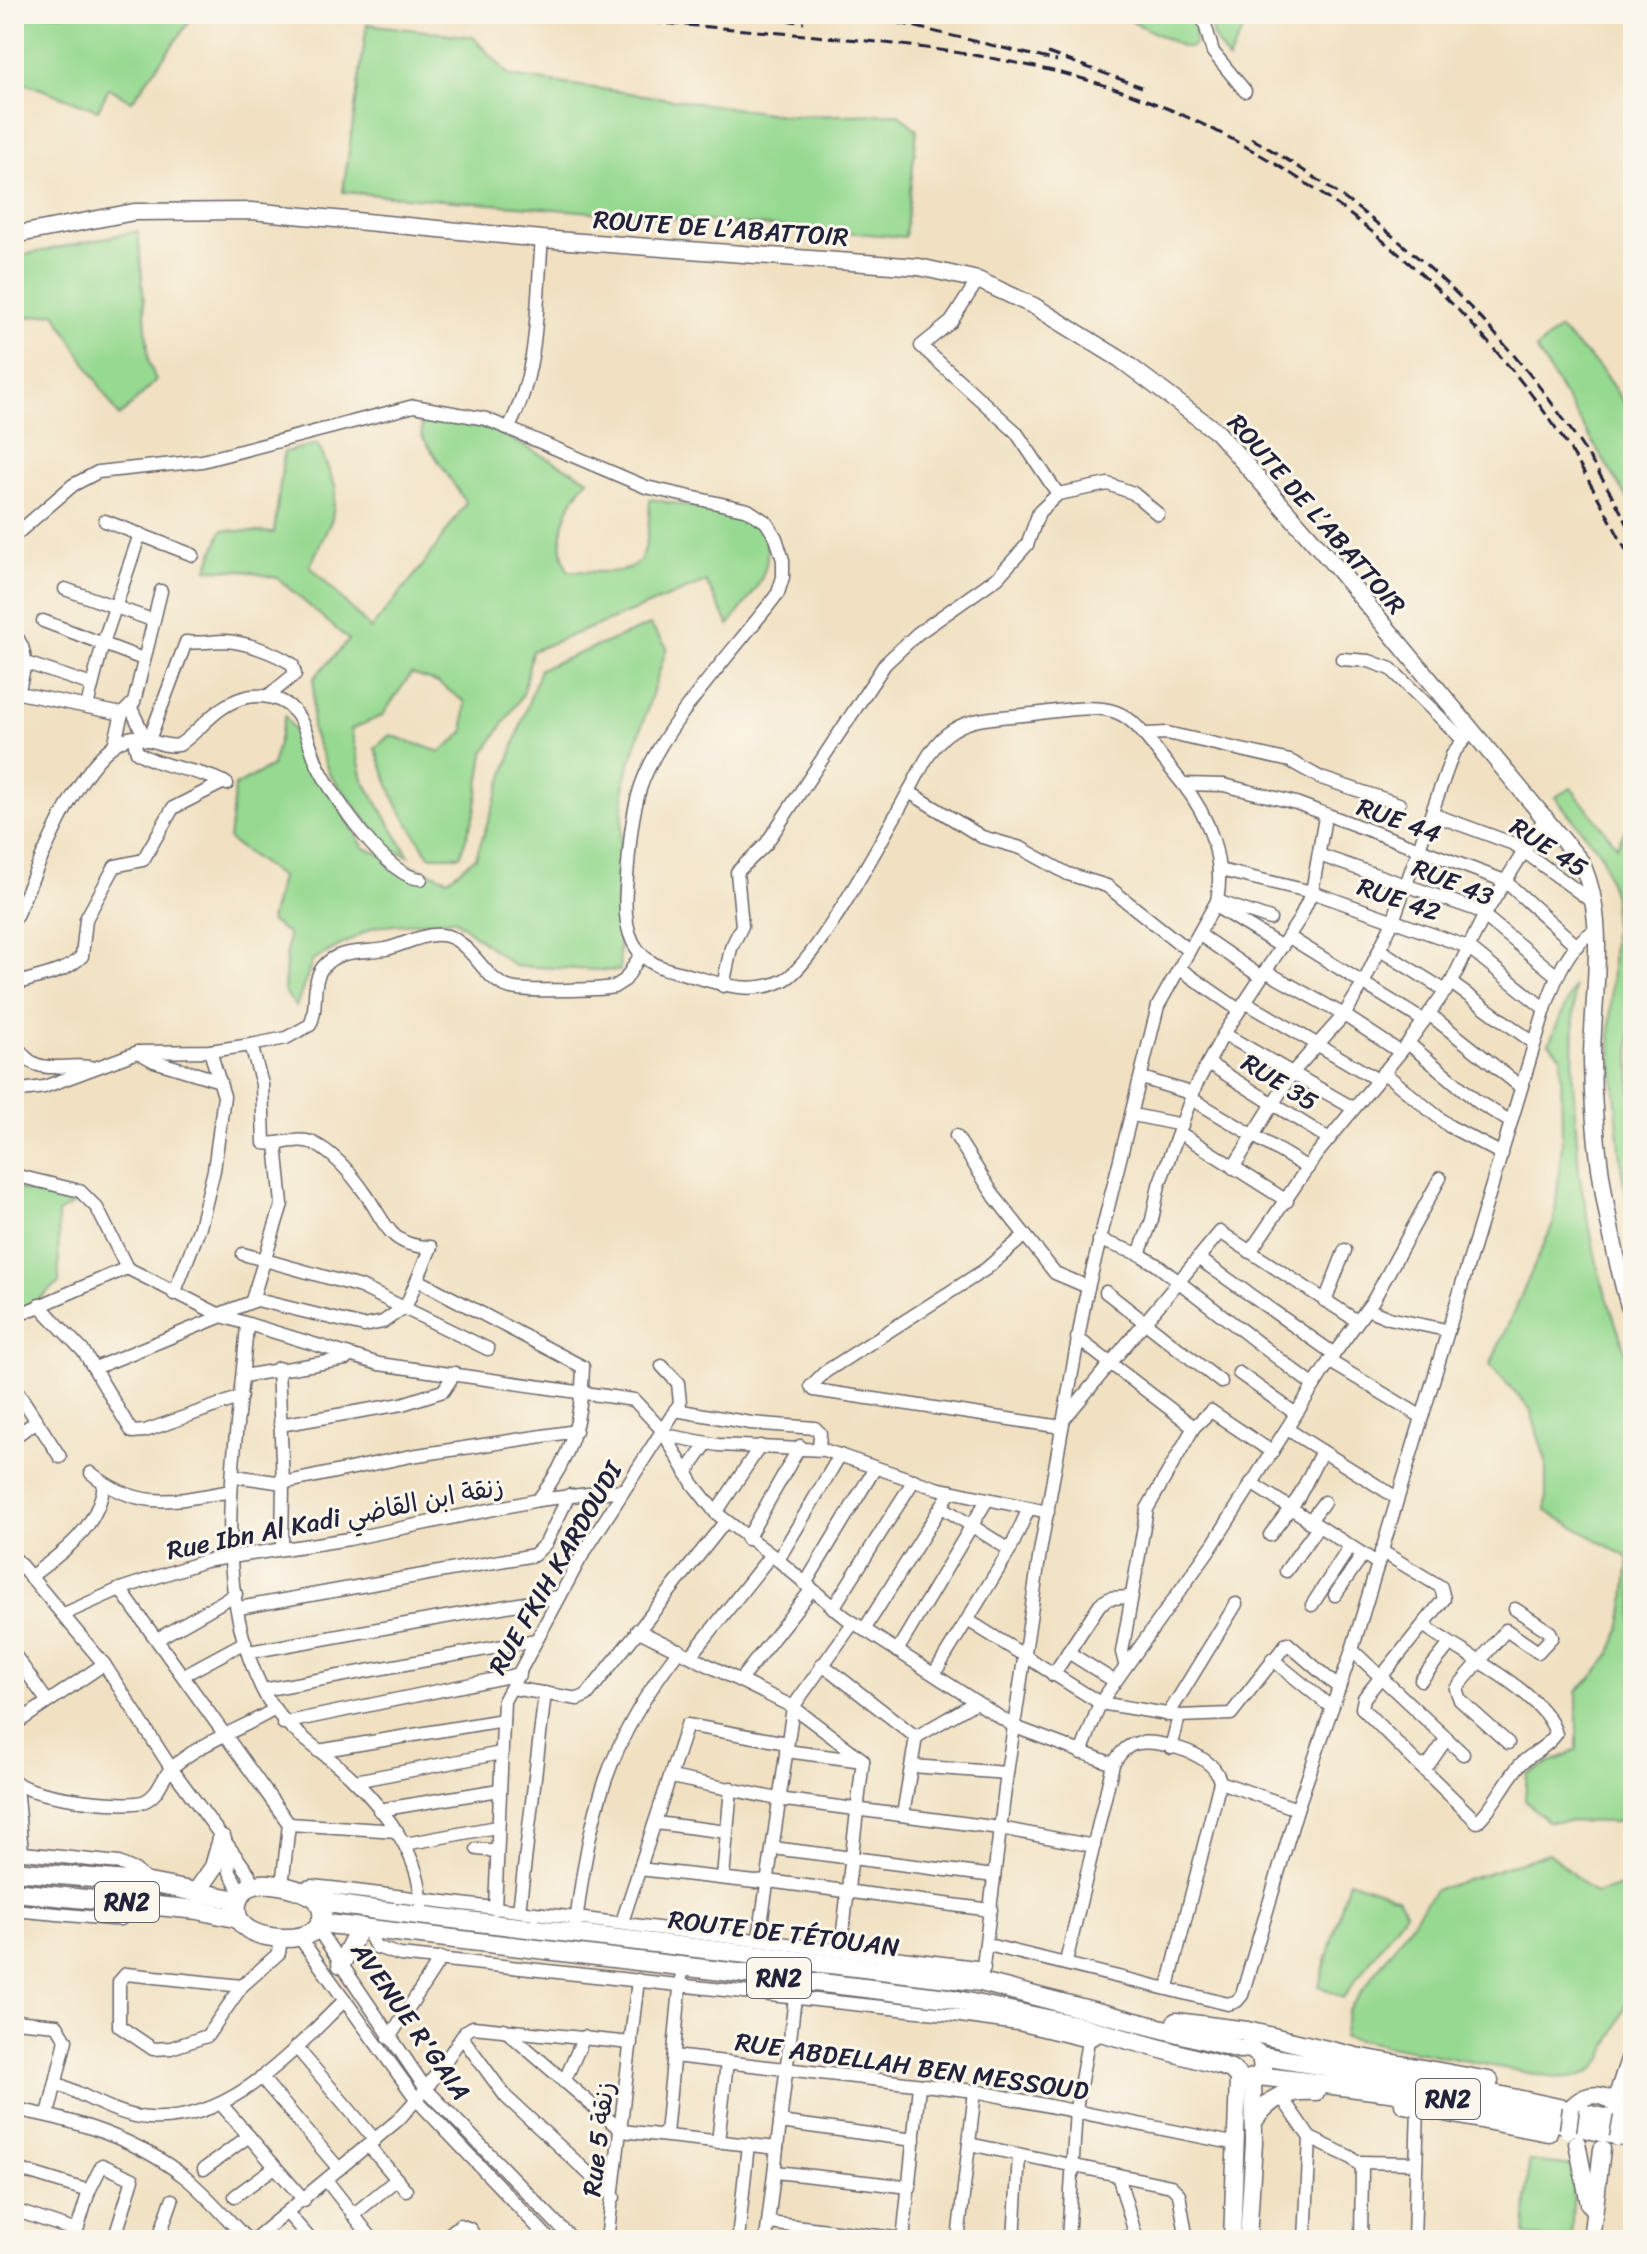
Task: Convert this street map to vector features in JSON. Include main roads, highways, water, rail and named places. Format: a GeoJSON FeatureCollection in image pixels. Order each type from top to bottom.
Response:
{"type":"FeatureCollection","features":[{"type":"Feature","properties":{"kind":"highway"},"geometry":{"type":"LineString","coordinates":[[198,1890],[214,1867],[224,1842]]}},
{"type":"Feature","properties":{"kind":"highway","name":"ROUTE DE TÉTOUAN"},"geometry":{"type":"LineString","coordinates":[[14,1871],[149,1883],[242,1900]]}},
{"type":"Feature","properties":{"kind":"highway"},"geometry":{"type":"LineString","coordinates":[[299,1891],[321,1910],[312,1930]]}},
{"type":"Feature","properties":{"kind":"highway","name":"ROUTE DE TÉTOUAN"},"geometry":{"type":"LineString","coordinates":[[14,1892],[139,1903],[242,1900],[299,1891],[983,1975],[1102,2012],[1240,2049],[1254,2050],[1261,2056],[1625,2114]]}},
{"type":"Feature","properties":{"kind":"highway","name":"ROUTE DE TÉTOUAN"},"geometry":{"type":"LineString","coordinates":[[242,1900],[253,1932],[281,1937],[312,1930],[363,1928],[682,1964],[796,1988],[948,1998],[1245,2076],[1320,2081],[1462,2101],[1616,2143],[1633,2151]]}},
{"type":"Feature","properties":{"kind":"highway"},"geometry":{"type":"LineString","coordinates":[[341,1964],[363,1928]]}},
{"type":"Feature","properties":{"kind":"highway"},"geometry":{"type":"LineString","coordinates":[[1102,2012],[1247,2031],[1574,2104]]}},
{"type":"Feature","properties":{"kind":"highway"},"geometry":{"type":"LineString","coordinates":[[1309,2046],[1360,2071]]}},
{"type":"Feature","properties":{"kind":"highway"},"geometry":{"type":"LineString","coordinates":[[1240,2049],[1232,2057],[1245,2076],[1263,2068],[1261,2056]]}},
{"type":"Feature","properties":{"kind":"highway"},"geometry":{"type":"LineString","coordinates":[[1320,2081],[1351,2094]]}},
{"type":"Feature","properties":{"kind":"highway"},"geometry":{"type":"LineString","coordinates":[[1254,2120],[1266,2105],[1280,2095],[1300,2090],[1351,2094],[1572,2137]]}},
{"type":"Feature","properties":{"kind":"main road","name":"ROUTE DE L’ABATTOIR"},"geometry":{"type":"LineString","coordinates":[[14,235],[134,212],[179,209],[252,211],[542,239],[919,267],[978,280],[1034,306],[1120,359],[1217,432],[1336,567],[1466,736],[1546,816],[1581,862],[1596,904],[1592,1061],[1595,1136],[1614,1258],[1633,1320]]}},
{"type":"Feature","properties":{"kind":"main road"},"geometry":{"type":"LineString","coordinates":[[1592,2217],[1572,2137],[1574,2104],[1595,2094],[1612,2080],[1631,2053]]}},
{"type":"Feature","properties":{"kind":"main road"},"geometry":{"type":"LineString","coordinates":[[1591,2240],[1592,2217],[1625,2114],[1631,2053]]}},
{"type":"Feature","properties":{"kind":"main road"},"geometry":{"type":"LineString","coordinates":[[1245,2076],[1254,2120],[1248,2240]]}},
{"type":"Feature","properties":{"kind":"main road"},"geometry":{"type":"LineString","coordinates":[[1232,2240],[1237,2144],[1245,2076]]}},
{"type":"Feature","properties":{"kind":"main road"},"geometry":{"type":"LineString","coordinates":[[1595,2094],[1625,2114]]}},
{"type":"Feature","properties":{"kind":"main road"},"geometry":{"type":"LineString","coordinates":[[1572,2137],[1593,2150],[1616,2143]]}},
{"type":"Feature","properties":{"kind":"railway"},"geometry":{"type":"LineString","coordinates":[[578,14],[879,42],[998,59],[1057,72],[1130,94],[1201,123],[1269,160],[1334,203],[1396,251],[1453,304],[1505,361],[1551,421],[1605,509],[1633,564]]}},
{"type":"Feature","properties":{"kind":"railway"},"geometry":{"type":"LineString","coordinates":[[749,14],[804,23]]}},
{"type":"Feature","properties":{"kind":"railway"},"geometry":{"type":"LineString","coordinates":[[862,14],[1057,61]]}},
{"type":"Feature","properties":{"kind":"railway"},"geometry":{"type":"LineString","coordinates":[[1048,53],[1142,87]]}},
{"type":"Feature","properties":{"kind":"railway"},"geometry":{"type":"LineString","coordinates":[[1251,138],[1311,175],[1368,216],[1421,260],[1471,308],[1518,360],[1560,415],[1599,473],[1633,535]]}}]}
